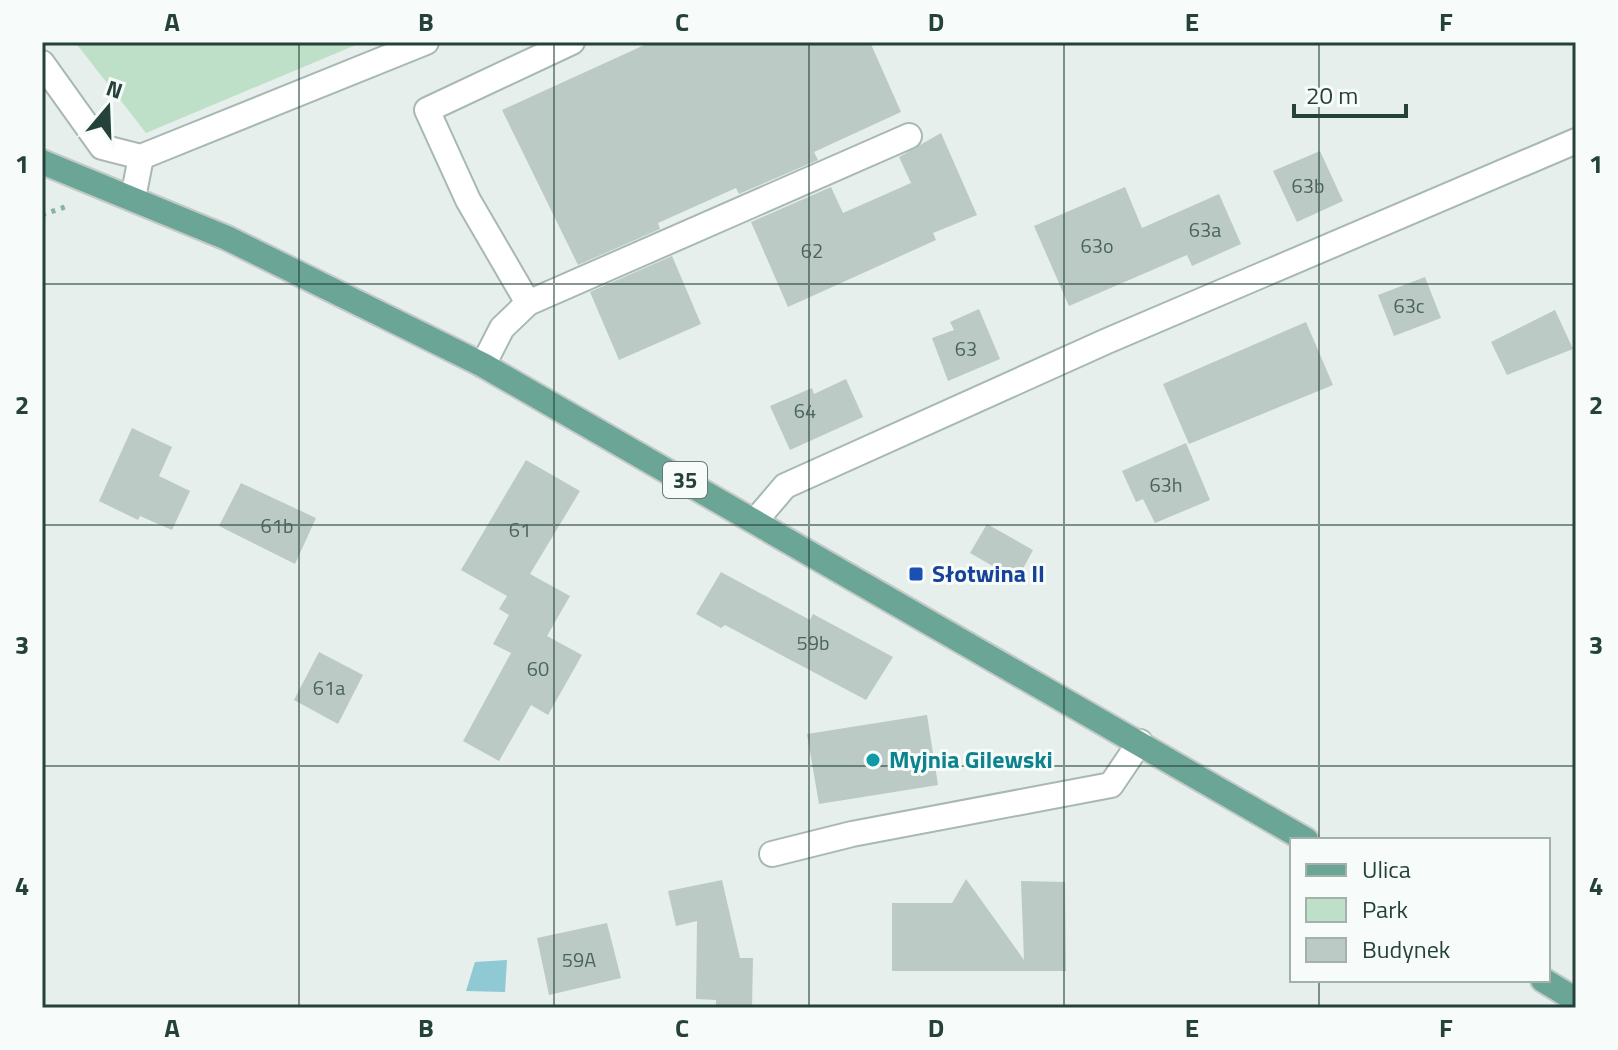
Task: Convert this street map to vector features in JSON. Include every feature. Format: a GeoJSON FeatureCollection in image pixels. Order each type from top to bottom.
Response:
{"type":"FeatureCollection","features":[{"type":"Feature","properties":{"kind":"main road","name":"35"},"geometry":{"type":"LineString","coordinates":[[42,162],[133,198],[331,287],[483,365],[1303,838]]}},
{"type":"Feature","properties":{"kind":"main road"},"geometry":{"type":"LineString","coordinates":[[1546,982],[1576,1000]]}},
{"type":"Feature","properties":{"kind":"street"},"geometry":{"type":"LineString","coordinates":[[42,63],[102,147],[141,157],[426,42]]}},
{"type":"Feature","properties":{"kind":"street"},"geometry":{"type":"LineString","coordinates":[[528,303],[468,200],[427,110],[572,42]]}},
{"type":"Feature","properties":{"kind":"street"},"geometry":{"type":"LineString","coordinates":[[483,365],[502,328],[528,303],[909,136]]}},
{"type":"Feature","properties":{"kind":"street"},"geometry":{"type":"LineString","coordinates":[[756,520],[785,486],[1107,341],[1576,141]]}},
{"type":"Feature","properties":{"kind":"street"},"geometry":{"type":"LineString","coordinates":[[133,198],[141,157]]}},
{"type":"Feature","properties":{"kind":"street"},"geometry":{"type":"LineString","coordinates":[[772,854],[852,834],[1111,785],[1140,742]]}},
{"type":"Feature","properties":{"kind":"green space"},"geometry":{"type":"Polygon","coordinates":[[[75,42],[363,42],[146,133],[75,42]]]}},
{"type":"Feature","properties":{"kind":"water"},"geometry":{"type":"Polygon","coordinates":[[[507,960],[505,992],[466,991],[475,962],[507,960]]]}},
{"type":"Feature","properties":{"kind":"building"},"geometry":{"type":"Polygon","coordinates":[[[651,42],[870,42],[901,112],[814,152],[818,160],[739,194],[736,188],[658,223],[660,229],[578,265],[502,110],[651,42]]]}},
{"type":"Feature","properties":{"kind":"building"},"geometry":{"type":"Polygon","coordinates":[[[941,133],[977,215],[933,233],[936,240],[788,307],[751,222],[831,187],[843,213],[911,183],[899,157],[941,133]]]}},
{"type":"Feature","properties":{"kind":"building"},"geometry":{"type":"Polygon","coordinates":[[[1320,151],[1343,201],[1297,222],[1273,171],[1320,151]]]}},
{"type":"Feature","properties":{"kind":"building"},"geometry":{"type":"Polygon","coordinates":[[[1125,187],[1142,228],[1219,194],[1241,244],[1192,266],[1187,255],[1069,306],[1034,226],[1125,187]]]}},
{"type":"Feature","properties":{"kind":"building"},"geometry":{"type":"Polygon","coordinates":[[[672,256],[701,324],[619,360],[590,292],[672,256]]]}},
{"type":"Feature","properties":{"kind":"building"},"geometry":{"type":"Polygon","coordinates":[[[1425,277],[1441,318],[1394,336],[1378,295],[1425,277]]]}},
{"type":"Feature","properties":{"kind":"building"},"geometry":{"type":"Polygon","coordinates":[[[979,309],[1000,359],[948,381],[932,338],[954,330],[950,322],[979,309]]]}},
{"type":"Feature","properties":{"kind":"building"},"geometry":{"type":"Polygon","coordinates":[[[1555,310],[1573,349],[1507,375],[1491,342],[1555,310]]]}},
{"type":"Feature","properties":{"kind":"building"},"geometry":{"type":"Polygon","coordinates":[[[1306,322],[1333,385],[1189,444],[1163,384],[1306,322]]]}},
{"type":"Feature","properties":{"kind":"building"},"geometry":{"type":"Polygon","coordinates":[[[846,379],[863,417],[790,450],[770,406],[812,388],[814,394],[846,379]]]}},
{"type":"Feature","properties":{"kind":"building"},"geometry":{"type":"Polygon","coordinates":[[[132,428],[172,447],[159,476],[190,491],[172,530],[140,516],[138,520],[99,501],[132,428]]]}},
{"type":"Feature","properties":{"kind":"building"},"geometry":{"type":"Polygon","coordinates":[[[1186,443],[1210,500],[1155,523],[1143,499],[1136,502],[1122,471],[1186,443]]]}},
{"type":"Feature","properties":{"kind":"building"},"geometry":{"type":"Polygon","coordinates":[[[526,460],[580,491],[530,574],[570,596],[547,636],[582,655],[548,715],[531,705],[499,761],[463,741],[511,653],[493,644],[509,615],[499,609],[507,596],[461,570],[526,460]]]}},
{"type":"Feature","properties":{"kind":"building"},"geometry":{"type":"Polygon","coordinates":[[[241,483],[316,518],[295,564],[219,526],[241,483]]]}},
{"type":"Feature","properties":{"kind":"building"},"geometry":{"type":"Polygon","coordinates":[[[987,524],[1033,550],[1017,580],[970,553],[987,524]]]}},
{"type":"Feature","properties":{"kind":"building"},"geometry":{"type":"Polygon","coordinates":[[[721,572],[810,620],[813,614],[893,657],[866,700],[725,625],[721,628],[696,614],[721,572]]]}},
{"type":"Feature","properties":{"kind":"building"},"geometry":{"type":"Polygon","coordinates":[[[319,652],[363,675],[338,724],[294,700],[319,652]]]}},
{"type":"Feature","properties":{"kind":"building","name":"Myjnia Gilewski"},"geometry":{"type":"Polygon","coordinates":[[[927,715],[938,785],[819,804],[807,734],[927,715]]]}},
{"type":"Feature","properties":{"kind":"building"},"geometry":{"type":"Polygon","coordinates":[[[966,879],[1024,960],[1021,881],[1065,882],[1066,971],[892,971],[892,903],[952,903],[966,879]]]}},
{"type":"Feature","properties":{"kind":"building"},"geometry":{"type":"Polygon","coordinates":[[[722,880],[740,958],[753,958],[752,1008],[716,1008],[716,1000],[696,999],[697,921],[676,926],[668,891],[722,880]]]}},
{"type":"Feature","properties":{"kind":"building"},"geometry":{"type":"Polygon","coordinates":[[[607,923],[621,978],[549,995],[537,938],[607,923]]]}},
{"type":"Feature","properties":{"kind":"place","name":"Słotwina II"},"geometry":{"type":"Point","coordinates":[916,574]}},
{"type":"Feature","properties":{"kind":"place","name":"Myjnia Gilewski"},"geometry":{"type":"Point","coordinates":[873,760]}}]}
